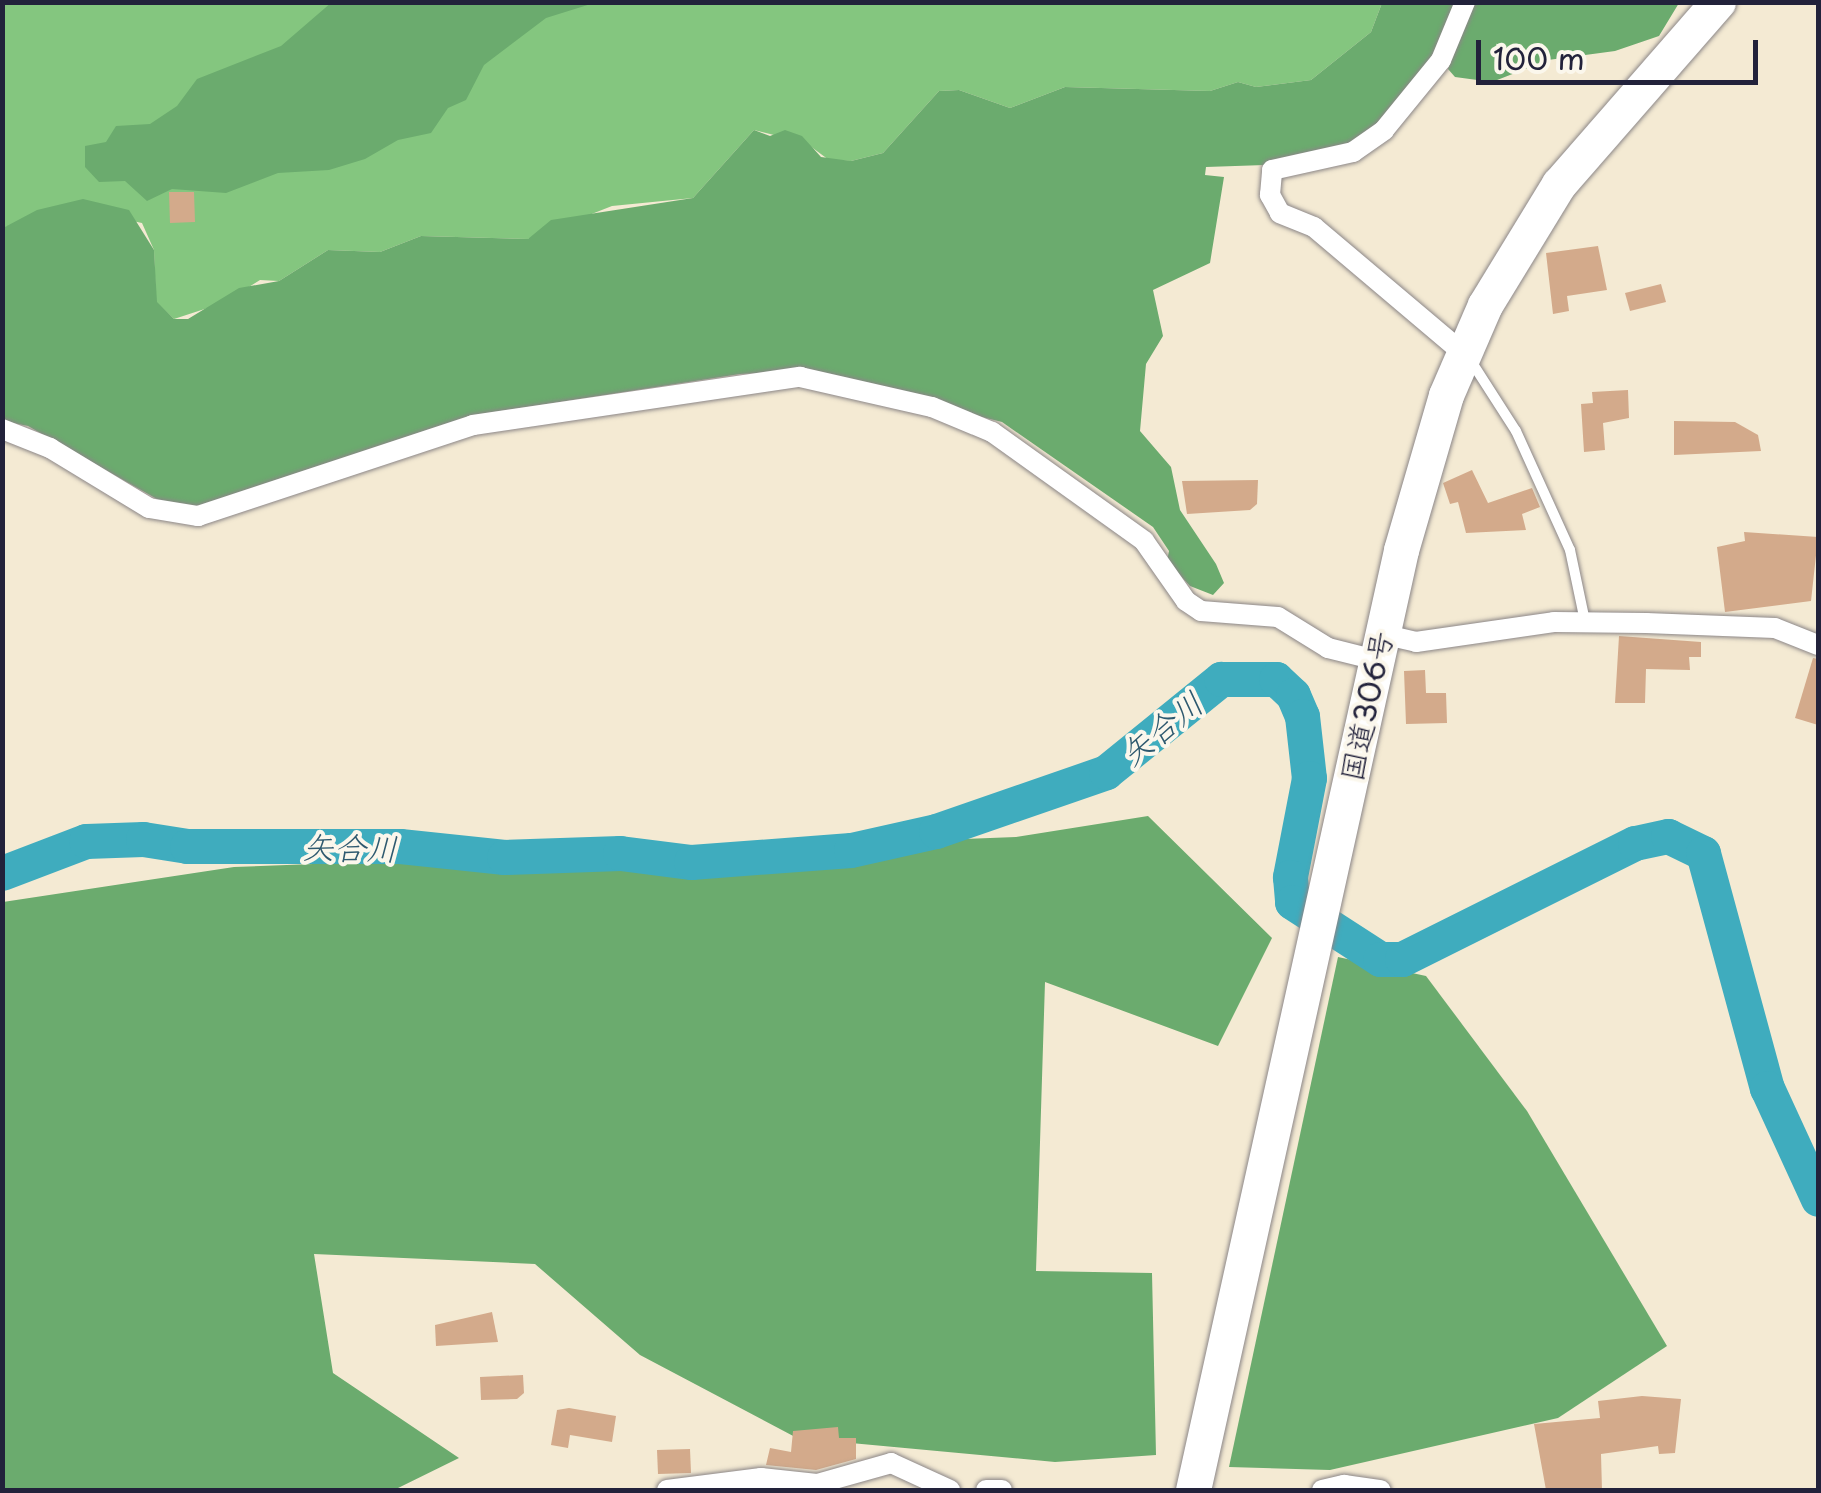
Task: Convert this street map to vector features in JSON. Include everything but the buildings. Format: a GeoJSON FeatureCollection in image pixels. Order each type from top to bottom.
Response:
{"type":"FeatureCollection","features":[{"type":"Feature","properties":{"kind":"highway","name":"国道306号"},"geometry":{"type":"LineString","coordinates":[[1193,1490],[1379,647],[1428,448],[1463,353],[1507,265],[1559,184],[1718,2]]}},
{"type":"Feature","properties":{"kind":"street"},"geometry":{"type":"LineString","coordinates":[[1463,353],[1314,226],[1280,214],[1270,195],[1272,170],[1353,152],[1384,130],[1440,60],[1465,2]]}},
{"type":"Feature","properties":{"kind":"street"},"geometry":{"type":"LineString","coordinates":[[2,429],[39,442],[149,508],[198,516],[474,425],[800,377],[932,406],[992,432],[1144,542],[1186,602],[1200,611],[1278,617],[1328,648],[1449,640],[1585,622],[1774,628],[1818,645]]}},
{"type":"Feature","properties":{"kind":"street"},"geometry":{"type":"LineString","coordinates":[[667,1490],[760,1478],[817,1484],[891,1463],[950,1490]]}},
{"type":"Feature","properties":{"kind":"street"},"geometry":{"type":"LineString","coordinates":[[1322,1490],[1344,1485],[1381,1490]]}},
{"type":"Feature","properties":{"kind":"street"},"geometry":{"type":"LineString","coordinates":[[986,1490],[1002,1490]]}},
{"type":"Feature","properties":{"kind":"lane"},"geometry":{"type":"LineString","coordinates":[[1463,353],[1516,431],[1581,579],[1585,622]]}},
{"type":"Feature","properties":{"kind":"green space"},"geometry":{"type":"Polygon","coordinates":[[[332,2],[594,3],[546,18],[484,65],[466,100],[448,108],[431,133],[398,140],[365,159],[329,170],[278,173],[226,193],[172,189],[147,201],[125,181],[99,182],[85,167],[85,146],[106,142],[116,126],[150,124],[177,106],[197,79],[281,46],[332,2]]]}},
{"type":"Feature","properties":{"kind":"green space"},"geometry":{"type":"Polygon","coordinates":[[[2,3],[1382,3],[1371,32],[1311,80],[1256,87],[1238,82],[1210,91],[1065,87],[1010,108],[959,90],[939,91],[883,153],[851,161],[829,160],[806,143],[754,130],[693,198],[612,206],[528,239],[421,236],[380,252],[328,250],[279,281],[260,280],[223,303],[174,319],[156,302],[154,250],[142,223],[60,206],[3,228],[2,3]]]}},
{"type":"Feature","properties":{"kind":"green space"},"geometry":{"type":"Polygon","coordinates":[[[1382,3],[1459,3],[1440,48],[1397,108],[1352,148],[1290,164],[1206,167],[1205,175],[1224,177],[1210,263],[1153,290],[1163,336],[1146,364],[1140,431],[1171,467],[1180,510],[1216,564],[1224,583],[1213,595],[1190,586],[1167,561],[1169,551],[1153,527],[1002,422],[798,371],[740,374],[488,413],[212,506],[171,507],[28,426],[3,421],[3,228],[37,210],[83,199],[129,210],[154,250],[157,302],[174,319],[188,319],[239,288],[279,281],[328,250],[380,252],[421,236],[528,239],[551,220],[693,198],[754,130],[770,136],[785,130],[802,136],[821,157],[851,161],[883,153],[939,91],[959,90],[1010,108],[1065,87],[1210,91],[1238,82],[1256,87],[1311,80],[1371,32],[1382,3]]]}},
{"type":"Feature","properties":{"kind":"green space"},"geometry":{"type":"Polygon","coordinates":[[[1470,3],[1679,3],[1659,36],[1615,51],[1548,60],[1492,82],[1455,77],[1448,69],[1470,3]]]}},
{"type":"Feature","properties":{"kind":"green space"},"geometry":{"type":"Polygon","coordinates":[[[1148,816],[1272,938],[1218,1046],[1045,982],[1036,1271],[1152,1273],[1156,1455],[1055,1462],[797,1438],[640,1355],[535,1264],[314,1254],[333,1373],[459,1458],[394,1490],[3,1490],[3,902],[234,867],[1016,837],[1148,816]]]}},
{"type":"Feature","properties":{"kind":"green space"},"geometry":{"type":"Polygon","coordinates":[[[1338,957],[1426,976],[1527,1111],[1667,1346],[1558,1418],[1330,1470],[1229,1467],[1338,957]]]}},
{"type":"Feature","properties":{"kind":"waterway","name":"矢合川"},"geometry":{"type":"LineString","coordinates":[[2,873],[86,841],[143,839],[187,846],[400,846],[504,857],[620,853],[691,862],[851,850],[936,831],[1106,772],[1221,679],[1276,679],[1293,695],[1302,716],[1309,778],[1290,877],[1292,902],[1380,959],[1402,959],[1635,843],[1668,836],[1703,853],[1767,1088],[1818,1199]]}}]}
